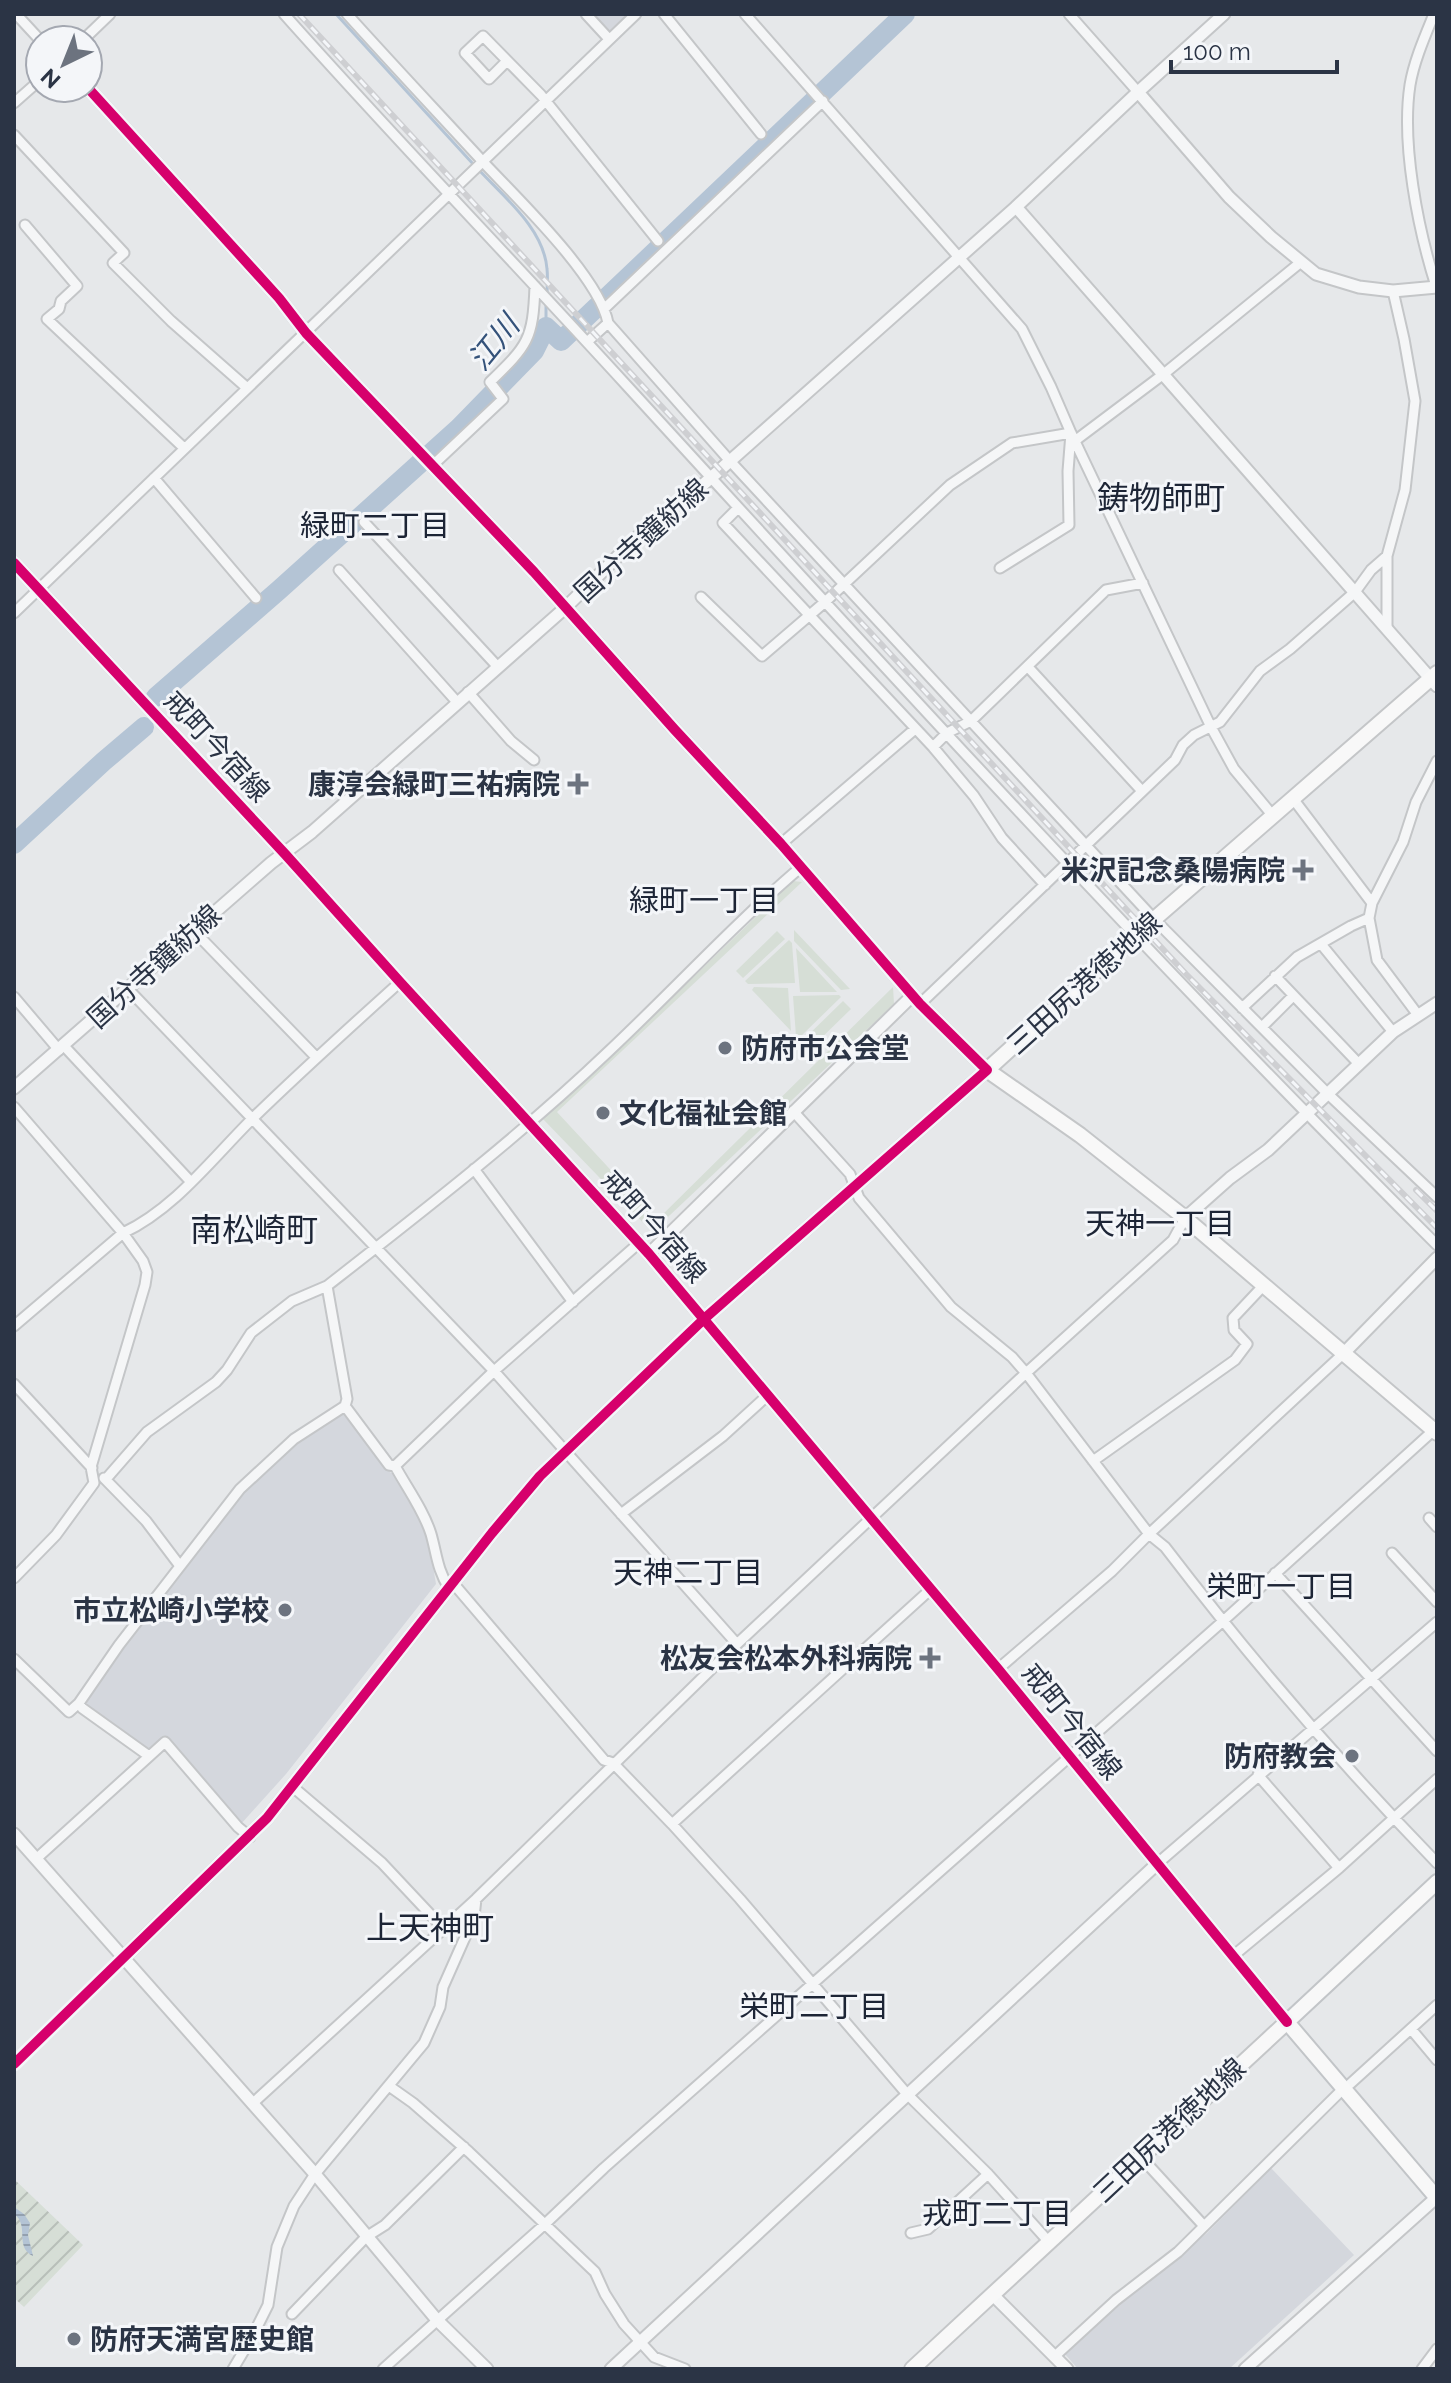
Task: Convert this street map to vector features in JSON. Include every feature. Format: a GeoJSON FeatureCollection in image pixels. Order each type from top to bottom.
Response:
{"type":"FeatureCollection","features":[{"type":"Feature","properties":{"kind":"main road","name":"三田尻港徳地線"},"geometry":{"type":"LineString","coordinates":[[1435,679],[1136,935],[987,1070],[1080,1135],[1185,1218],[1435,1432]]}},
{"type":"Feature","properties":{"kind":"main road","name":"三田尻港徳地線"},"geometry":{"type":"LineString","coordinates":[[912,2369],[1437,1882]]}},
{"type":"Feature","properties":{"kind":"main road"},"geometry":{"type":"LineString","coordinates":[[1287,2022],[1347,2086],[1437,2198]]}},
{"type":"Feature","properties":{"kind":"street"},"geometry":{"type":"LineString","coordinates":[[284,14],[1136,935],[1305,1114],[1437,1245]]}},
{"type":"Feature","properties":{"kind":"street"},"geometry":{"type":"LineString","coordinates":[[347,14],[543,225],[605,308],[608,323],[730,461],[1155,920],[1328,1094],[1437,1197]]}},
{"type":"Feature","properties":{"kind":"street"},"geometry":{"type":"LineString","coordinates":[[586,14],[609,39]]}},
{"type":"Feature","properties":{"kind":"street"},"geometry":{"type":"LineString","coordinates":[[14,613],[636,14]]}},
{"type":"Feature","properties":{"kind":"street"},"geometry":{"type":"LineString","coordinates":[[664,14],[761,134]]}},
{"type":"Feature","properties":{"kind":"street"},"geometry":{"type":"LineString","coordinates":[[745,14],[1022,329],[1211,727],[1234,769],[1274,817]]}},
{"type":"Feature","properties":{"kind":"street"},"geometry":{"type":"LineString","coordinates":[[1069,14],[1229,197],[1301,262],[1316,274],[1359,287],[1393,291],[1436,287],[1414,200],[1408,107],[1410,82],[1434,14]]}},
{"type":"Feature","properties":{"kind":"street","name":"国分寺鐘紡線"},"geometry":{"type":"LineString","coordinates":[[14,1088],[565,608],[655,520],[711,478],[1016,207],[1224,14]]}},
{"type":"Feature","properties":{"kind":"street"},"geometry":{"type":"LineString","coordinates":[[507,61],[489,79],[465,53],[483,36],[507,61],[546,103],[658,241]]}},
{"type":"Feature","properties":{"kind":"street"},"geometry":{"type":"LineString","coordinates":[[1424,39],[1437,44]]}},
{"type":"Feature","properties":{"kind":"street"},"geometry":{"type":"LineString","coordinates":[[605,308],[823,101]]}},
{"type":"Feature","properties":{"kind":"street"},"geometry":{"type":"LineString","coordinates":[[14,2064],[250,1837],[540,1476],[564,1451],[704,1319],[987,1070],[916,1000],[781,844],[433,465],[306,333],[279,298],[103,104]]}},
{"type":"Feature","properties":{"kind":"street"},"geometry":{"type":"LineString","coordinates":[[14,135],[124,253],[113,263],[171,321],[246,387]]}},
{"type":"Feature","properties":{"kind":"street"},"geometry":{"type":"LineString","coordinates":[[1016,207],[1165,373],[1387,630],[1435,679]]}},
{"type":"Feature","properties":{"kind":"street"},"geometry":{"type":"LineString","coordinates":[[25,225],[77,286],[47,319],[184,448]]}},
{"type":"Feature","properties":{"kind":"street"},"geometry":{"type":"LineString","coordinates":[[701,597],[762,656],[825,602],[950,485],[1012,443],[1073,437],[1165,373],[1301,262]]}},
{"type":"Feature","properties":{"kind":"street"},"geometry":{"type":"LineString","coordinates":[[433,465],[503,399],[490,382],[519,354],[528,339],[534,319],[535,286]]}},
{"type":"Feature","properties":{"kind":"street"},"geometry":{"type":"LineString","coordinates":[[1387,630],[1387,556],[1405,490],[1415,401],[1393,291]]}},
{"type":"Feature","properties":{"kind":"street"},"geometry":{"type":"LineString","coordinates":[[587,342],[608,323]]}},
{"type":"Feature","properties":{"kind":"street"},"geometry":{"type":"LineString","coordinates":[[1000,568],[1069,525],[1068,471],[1073,437]]}},
{"type":"Feature","properties":{"kind":"street"},"geometry":{"type":"LineString","coordinates":[[154,478],[256,598]]}},
{"type":"Feature","properties":{"kind":"street"},"geometry":{"type":"LineString","coordinates":[[738,508],[723,523],[933,747],[974,796],[1002,838],[1045,885]]}},
{"type":"Feature","properties":{"kind":"street"},"geometry":{"type":"LineString","coordinates":[[364,522],[498,667]]}},
{"type":"Feature","properties":{"kind":"street"},"geometry":{"type":"LineString","coordinates":[[649,1254],[793,1111],[1087,845],[1175,760],[1183,745],[1194,735],[1220,722],[1260,671],[1355,592],[1371,570],[1387,556]]}},
{"type":"Feature","properties":{"kind":"street","name":"戒町今宿線"},"geometry":{"type":"LineString","coordinates":[[14,563],[285,854],[649,1254],[998,1669],[1287,2022]]}},
{"type":"Feature","properties":{"kind":"street"},"geometry":{"type":"LineString","coordinates":[[339,570],[457,702]]}},
{"type":"Feature","properties":{"kind":"street"},"geometry":{"type":"LineString","coordinates":[[933,747],[947,733],[971,721],[1106,590],[1143,583]]}},
{"type":"Feature","properties":{"kind":"street"},"geometry":{"type":"LineString","coordinates":[[1028,667],[1142,791]]}},
{"type":"Feature","properties":{"kind":"street"},"geometry":{"type":"LineString","coordinates":[[468,692],[511,741],[534,760]]}},
{"type":"Feature","properties":{"kind":"street"},"geometry":{"type":"LineString","coordinates":[[781,844],[915,729]]}},
{"type":"Feature","properties":{"kind":"street"},"geometry":{"type":"LineString","coordinates":[[1418,1015],[1377,960],[1369,918],[1372,903],[1403,842],[1416,802],[1437,761]]}},
{"type":"Feature","properties":{"kind":"street"},"geometry":{"type":"LineString","coordinates":[[1294,800],[1372,903]]}},
{"type":"Feature","properties":{"kind":"street"},"geometry":{"type":"LineString","coordinates":[[106,1479],[147,1432],[216,1382],[251,1333],[292,1301],[327,1286],[529,1123],[607,1053],[755,907],[801,867]]}},
{"type":"Feature","properties":{"kind":"street"},"geometry":{"type":"LineString","coordinates":[[1242,1008],[1297,957],[1369,918]]}},
{"type":"Feature","properties":{"kind":"street"},"geometry":{"type":"LineString","coordinates":[[193,930],[316,1057]]}},
{"type":"Feature","properties":{"kind":"street"},"geometry":{"type":"LineString","coordinates":[[1321,944],[1393,1032]]}},
{"type":"Feature","properties":{"kind":"street"},"geometry":{"type":"LineString","coordinates":[[1275,976],[1359,1064]]}},
{"type":"Feature","properties":{"kind":"street"},"geometry":{"type":"LineString","coordinates":[[14,1326],[123,1233],[141,1224],[178,1196],[316,1057],[400,982]]}},
{"type":"Feature","properties":{"kind":"street"},"geometry":{"type":"LineString","coordinates":[[128,989],[494,1371],[737,1644]]}},
{"type":"Feature","properties":{"kind":"street"},"geometry":{"type":"LineString","coordinates":[[1262,1027],[1293,996]]}},
{"type":"Feature","properties":{"kind":"street"},"geometry":{"type":"LineString","coordinates":[[14,997],[191,1182]]}},
{"type":"Feature","properties":{"kind":"street"},"geometry":{"type":"LineString","coordinates":[[252,2104],[476,1899],[737,1644],[1173,1240],[1185,1218],[1230,1178],[1268,1150],[1393,1032],[1437,1003]]}},
{"type":"Feature","properties":{"kind":"street"},"geometry":{"type":"LineString","coordinates":[[14,1107],[123,1233],[147,1272],[91,1467],[94,1483],[56,1535],[14,1578]]}},
{"type":"Feature","properties":{"kind":"street"},"geometry":{"type":"LineString","coordinates":[[793,1111],[850,1174],[859,1198],[951,1307],[1012,1357],[1026,1373],[1149,1534],[1165,1547],[1222,1622],[1313,1729],[1437,1863]]}},
{"type":"Feature","properties":{"kind":"street"},"geometry":{"type":"LineString","coordinates":[[474,1169],[573,1302]]}},
{"type":"Feature","properties":{"kind":"street"},"geometry":{"type":"LineString","coordinates":[[395,1466],[494,1371],[639,1243]]}},
{"type":"Feature","properties":{"kind":"street"},"geometry":{"type":"LineString","coordinates":[[998,1669],[1112,1571],[1344,1353],[1437,1258]]}},
{"type":"Feature","properties":{"kind":"street"},"geometry":{"type":"LineString","coordinates":[[1093,1461],[1235,1360],[1247,1344],[1234,1330],[1233,1318],[1264,1285]]}},
{"type":"Feature","properties":{"kind":"street"},"geometry":{"type":"LineString","coordinates":[[14,1659],[69,1712],[79,1703],[119,1645],[240,1489],[294,1439],[345,1406],[347,1399],[327,1286]]}},
{"type":"Feature","properties":{"kind":"street"},"geometry":{"type":"LineString","coordinates":[[14,1384],[146,1521],[180,1566]]}},
{"type":"Feature","properties":{"kind":"street"},"geometry":{"type":"LineString","coordinates":[[621,1514],[723,1436],[768,1395]]}},
{"type":"Feature","properties":{"kind":"street"},"geometry":{"type":"LineString","coordinates":[[345,1406],[389,1465],[395,1466]]}},
{"type":"Feature","properties":{"kind":"street"},"geometry":{"type":"LineString","coordinates":[[383,2369],[604,2168],[1435,1432]]}},
{"type":"Feature","properties":{"kind":"street"},"geometry":{"type":"LineString","coordinates":[[395,1466],[431,1534],[437,1566],[451,1586],[604,1760],[613,1763],[672,1824],[907,2094],[988,2174],[1049,2242]]}},
{"type":"Feature","properties":{"kind":"street"},"geometry":{"type":"LineString","coordinates":[[1429,1518],[1437,1527]]}},
{"type":"Feature","properties":{"kind":"street"},"geometry":{"type":"LineString","coordinates":[[1392,1553],[1437,1602]]}},
{"type":"Feature","properties":{"kind":"street"},"geometry":{"type":"LineString","coordinates":[[1275,1573],[1437,1751]]}},
{"type":"Feature","properties":{"kind":"street"},"geometry":{"type":"LineString","coordinates":[[672,1824],[931,1589]]}},
{"type":"Feature","properties":{"kind":"street"},"geometry":{"type":"LineString","coordinates":[[611,2369],[1158,1863],[1437,1622]]}},
{"type":"Feature","properties":{"kind":"street"},"geometry":{"type":"LineString","coordinates":[[79,1703],[149,1756]]}},
{"type":"Feature","properties":{"kind":"street"},"geometry":{"type":"LineString","coordinates":[[36,1859],[165,1742],[250,1837]]}},
{"type":"Feature","properties":{"kind":"street"},"geometry":{"type":"LineString","coordinates":[[1258,1775],[1339,1868]]}},
{"type":"Feature","properties":{"kind":"street"},"geometry":{"type":"LineString","coordinates":[[1233,1956],[1339,1868],[1437,1779]]}},
{"type":"Feature","properties":{"kind":"street"},"geometry":{"type":"LineString","coordinates":[[293,1787],[382,1863],[443,1928]]}},
{"type":"Feature","properties":{"kind":"street"},"geometry":{"type":"LineString","coordinates":[[14,1834],[315,2174],[437,2320],[487,2369]]}},
{"type":"Feature","properties":{"kind":"street"},"geometry":{"type":"LineString","coordinates":[[233,2369],[268,2305],[277,2247],[294,2206],[315,2174],[424,2043],[440,2007],[443,1987],[474,1917],[476,1899]]}},
{"type":"Feature","properties":{"kind":"street"},"geometry":{"type":"LineString","coordinates":[[1055,2356],[1116,2300],[1178,2252],[1347,2086],[1437,2005]]}},
{"type":"Feature","properties":{"kind":"street"},"geometry":{"type":"LineString","coordinates":[[1411,2029],[1437,2060]]}},
{"type":"Feature","properties":{"kind":"street"},"geometry":{"type":"LineString","coordinates":[[389,2086],[464,2147],[595,2272],[624,2324],[654,2357],[685,2369]]}},
{"type":"Feature","properties":{"kind":"street"},"geometry":{"type":"LineString","coordinates":[[292,2314],[366,2237],[385,2225],[464,2147]]}},
{"type":"Feature","properties":{"kind":"street"},"geometry":{"type":"LineString","coordinates":[[1140,2156],[1204,2226]]}},
{"type":"Feature","properties":{"kind":"street"},"geometry":{"type":"LineString","coordinates":[[911,2233],[928,2229],[988,2174]]}},
{"type":"Feature","properties":{"kind":"street"},"geometry":{"type":"LineString","coordinates":[[1245,2369],[1437,2198]]}},
{"type":"Feature","properties":{"kind":"street"},"geometry":{"type":"LineString","coordinates":[[993,2295],[1067,2369]]}},
{"type":"Feature","properties":{"kind":"street"},"geometry":{"type":"LineString","coordinates":[[1422,2369],[1437,2349]]}},
{"type":"Feature","properties":{"kind":"shaded area"},"geometry":{"type":"Polygon","coordinates":[[[586,14],[636,14],[609,39],[586,14]]]}},
{"type":"Feature","properties":{"kind":"shaded area"},"geometry":{"type":"Polygon","coordinates":[[[793,881],[802,882],[557,1112],[657,1220],[893,987],[894,1004],[652,1232],[542,1118],[793,881]]]}},
{"type":"Feature","properties":{"kind":"shaded area"},"geometry":{"type":"Polygon","coordinates":[[[794,930],[850,989],[841,990],[794,941],[794,930]]]}},
{"type":"Feature","properties":{"kind":"shaded area"},"geometry":{"type":"Polygon","coordinates":[[[777,931],[785,939],[743,978],[736,971],[777,931]]]}},
{"type":"Feature","properties":{"kind":"shaded area"},"geometry":{"type":"Polygon","coordinates":[[[789,940],[792,943],[795,983],[748,984],[745,981],[789,940]]]}},
{"type":"Feature","properties":{"kind":"shaded area"},"geometry":{"type":"Polygon","coordinates":[[[796,948],[837,992],[800,992],[796,948]]]}},
{"type":"Feature","properties":{"kind":"shaded area"},"geometry":{"type":"Polygon","coordinates":[[[754,987],[788,988],[791,1031],[752,990],[754,987]]]}},
{"type":"Feature","properties":{"kind":"shaded area"},"geometry":{"type":"Polygon","coordinates":[[[793,996],[841,997],[799,1038],[796,1036],[793,996]]]}},
{"type":"Feature","properties":{"kind":"shaded area"},"geometry":{"type":"Polygon","coordinates":[[[843,1001],[851,1009],[810,1049],[802,1041],[843,1001]]]}},
{"type":"Feature","properties":{"kind":"shaded area","name":"市立松崎小学校"},"geometry":{"type":"Polygon","coordinates":[[[343,1414],[391,1473],[394,1470],[419,1515],[428,1537],[436,1584],[286,1774],[241,1824],[164,1739],[149,1753],[86,1707],[84,1700],[241,1492],[303,1439],[343,1414]]]}},
{"type":"Feature","properties":{"kind":"shaded area"},"geometry":{"type":"Polygon","coordinates":[[[1271,2168],[1354,2255],[1229,2369],[1078,2369],[1065,2354],[1125,2299],[1207,2233],[1271,2168]]]}},
{"type":"Feature","properties":{"kind":"shaded area"},"geometry":{"type":"Polygon","coordinates":[[[14,2179],[83,2245],[24,2307],[14,2298],[14,2179]]]}},
{"type":"Feature","properties":{"kind":"water"},"geometry":{"type":"Polygon","coordinates":[[[14,2207],[30,2223],[28,2235],[33,2256],[24,2247],[21,2224],[14,2214],[14,2207]]]}},
{"type":"Feature","properties":{"kind":"waterway"},"geometry":{"type":"LineString","coordinates":[[336,14],[474,165]]}},
{"type":"Feature","properties":{"kind":"waterway","name":"江川"},"geometry":{"type":"LineString","coordinates":[[156,697],[459,428],[534,351],[546,327],[561,341],[905,14]]}},
{"type":"Feature","properties":{"kind":"waterway"},"geometry":{"type":"LineString","coordinates":[[479,170],[522,215],[539,241],[547,269],[547,295]]}},
{"type":"Feature","properties":{"kind":"waterway"},"geometry":{"type":"LineString","coordinates":[[546,303],[546,327]]}},
{"type":"Feature","properties":{"kind":"waterway","name":"江川"},"geometry":{"type":"LineString","coordinates":[[14,844],[144,727]]}},
{"type":"Feature","properties":{"kind":"railway"},"geometry":{"type":"LineString","coordinates":[[299,14],[1186,974],[1437,1228]]}},
{"type":"Feature","properties":{"kind":"railway"},"geometry":{"type":"LineString","coordinates":[[1416,1190],[1437,1211]]}},
{"type":"Feature","properties":{"kind":"cycle path"},"geometry":{"type":"LineString","coordinates":[[14,2064],[267,1818],[540,1476],[704,1319],[987,1070],[920,1004],[781,844],[534,572],[306,333],[279,298],[103,104]]}},
{"type":"Feature","properties":{"kind":"cycle path"},"geometry":{"type":"LineString","coordinates":[[14,563],[285,854],[649,1254],[998,1669],[1287,2022]]}},
{"type":"Feature","properties":{"kind":"place","name":"康淳会緑町三祐病院"},"geometry":{"type":"Point","coordinates":[578,784]}},
{"type":"Feature","properties":{"kind":"place","name":"米沢記念桑陽病院"},"geometry":{"type":"Point","coordinates":[1303,870]}},
{"type":"Feature","properties":{"kind":"place","name":"防府市公会堂"},"geometry":{"type":"Point","coordinates":[725,1048]}},
{"type":"Feature","properties":{"kind":"place","name":"文化福祉会館"},"geometry":{"type":"Point","coordinates":[603,1113]}},
{"type":"Feature","properties":{"kind":"place","name":"市立松崎小学校"},"geometry":{"type":"Point","coordinates":[285,1610]}},
{"type":"Feature","properties":{"kind":"place","name":"松友会松本外科病院"},"geometry":{"type":"Point","coordinates":[930,1658]}},
{"type":"Feature","properties":{"kind":"place","name":"防府教会"},"geometry":{"type":"Point","coordinates":[1352,1756]}},
{"type":"Feature","properties":{"kind":"place","name":"防府天満宮歴史館"},"geometry":{"type":"Point","coordinates":[74,2339]}},
{"type":"Feature","properties":{"kind":"district","name":"鋳物師町"},"geometry":{"type":"Point","coordinates":[1161,498]}},
{"type":"Feature","properties":{"kind":"district","name":"緑町二丁目"},"geometry":{"type":"Point","coordinates":[375,526]}},
{"type":"Feature","properties":{"kind":"district","name":"緑町一丁目"},"geometry":{"type":"Point","coordinates":[704,901]}},
{"type":"Feature","properties":{"kind":"district","name":"天神一丁目"},"geometry":{"type":"Point","coordinates":[1160,1224]}},
{"type":"Feature","properties":{"kind":"district","name":"南松崎町"},"geometry":{"type":"Point","coordinates":[254,1230]}},
{"type":"Feature","properties":{"kind":"district","name":"天神二丁目"},"geometry":{"type":"Point","coordinates":[688,1573]}},
{"type":"Feature","properties":{"kind":"district","name":"栄町一丁目"},"geometry":{"type":"Point","coordinates":[1281,1587]}},
{"type":"Feature","properties":{"kind":"district","name":"上天神町"},"geometry":{"type":"Point","coordinates":[430,1928]}},
{"type":"Feature","properties":{"kind":"district","name":"栄町二丁目"},"geometry":{"type":"Point","coordinates":[814,2007]}},
{"type":"Feature","properties":{"kind":"district","name":"戎町二丁目"},"geometry":{"type":"Point","coordinates":[997,2214]}}]}
